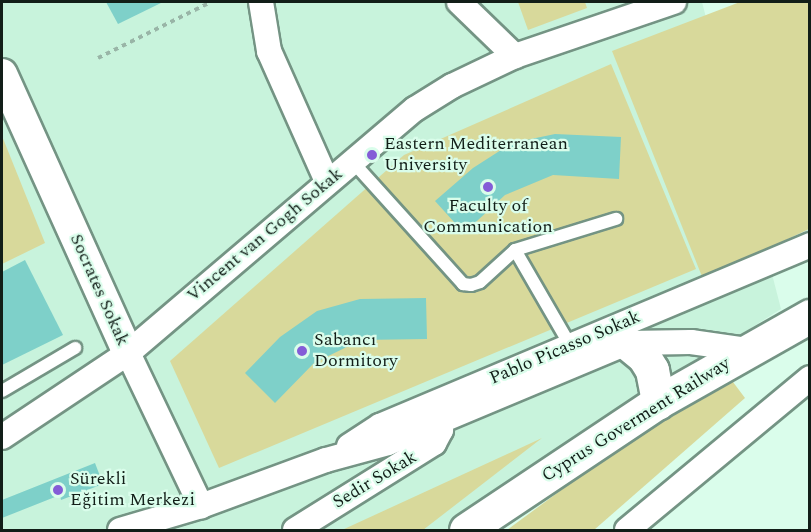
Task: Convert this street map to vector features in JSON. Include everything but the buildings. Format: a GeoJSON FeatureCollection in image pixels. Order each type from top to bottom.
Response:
{"type":"FeatureCollection","features":[{"type":"Feature","properties":{"kind":"main road","name":"Cyprus Goverment Railway"},"geometry":{"type":"LineString","coordinates":[[466,531],[657,402],[810,316]]}},
{"type":"Feature","properties":{"kind":"main road"},"geometry":{"type":"LineString","coordinates":[[627,343],[644,357],[652,370],[657,402]]}},
{"type":"Feature","properties":{"kind":"street"},"geometry":{"type":"LineString","coordinates":[[261,2],[269,51],[327,181]]}},
{"type":"Feature","properties":{"kind":"street"},"geometry":{"type":"LineString","coordinates":[[459,2],[515,56]]}},
{"type":"Feature","properties":{"kind":"street","name":"Vincent van Gogh Sokak"},"geometry":{"type":"LineString","coordinates":[[2,437],[128,353],[327,181],[415,109],[442,92],[515,56],[674,2]]}},
{"type":"Feature","properties":{"kind":"street","name":"Socrates Sokak"},"geometry":{"type":"LineString","coordinates":[[2,74],[128,353],[201,506]]}},
{"type":"Feature","properties":{"kind":"street","name":"Pablo Picasso Sokak"},"geometry":{"type":"LineString","coordinates":[[326,460],[380,426],[810,245]]}},
{"type":"Feature","properties":{"kind":"street","name":"Pablo Picasso Sokak"},"geometry":{"type":"LineString","coordinates":[[120,531],[201,506],[326,460],[388,443],[440,419],[627,343],[691,342],[748,350]]}},
{"type":"Feature","properties":{"kind":"street"},"geometry":{"type":"LineString","coordinates":[[627,531],[810,378]]}},
{"type":"Feature","properties":{"kind":"street","name":"Sedir Sokak"},"geometry":{"type":"LineString","coordinates":[[295,531],[434,443],[441,430],[440,419]]}},
{"type":"Feature","properties":{"kind":"lane"},"geometry":{"type":"LineString","coordinates":[[352,161],[463,284],[471,285],[480,282],[515,250],[616,219]]}},
{"type":"Feature","properties":{"kind":"lane"},"geometry":{"type":"LineString","coordinates":[[515,250],[570,345]]}},
{"type":"Feature","properties":{"kind":"lane"},"geometry":{"type":"LineString","coordinates":[[2,391],[75,348]]}},
{"type":"Feature","properties":{"kind":"path"},"geometry":{"type":"LineString","coordinates":[[98,58],[211,2]]}},
{"type":"Feature","properties":{"kind":"shaded area","name":"Eastern Mediterranean University"},"geometry":{"type":"Polygon","coordinates":[[[2,2],[702,2],[781,309],[549,457],[450,530],[2,530],[2,2]]]}},
{"type":"Feature","properties":{"kind":"shaded area"},"geometry":{"type":"Polygon","coordinates":[[[518,2],[585,2],[587,8],[528,30],[518,2]]]}},
{"type":"Feature","properties":{"kind":"shaded area"},"geometry":{"type":"Polygon","coordinates":[[[740,2],[809,2],[809,229],[703,279],[612,51],[740,2]]]}},
{"type":"Feature","properties":{"kind":"shaded area"},"geometry":{"type":"Polygon","coordinates":[[[611,64],[696,269],[219,468],[170,361],[404,155],[611,64]]]}},
{"type":"Feature","properties":{"kind":"shaded area"},"geometry":{"type":"Polygon","coordinates":[[[2,136],[45,243],[2,264],[2,136]]]}},
{"type":"Feature","properties":{"kind":"shaded area"},"geometry":{"type":"Polygon","coordinates":[[[724,370],[745,398],[594,530],[507,530],[724,370]]]}},
{"type":"Feature","properties":{"kind":"shaded area"},"geometry":{"type":"Polygon","coordinates":[[[542,438],[423,530],[342,530],[542,438]]]}},
{"type":"Feature","properties":{"kind":"place","name":"Eastern Mediterranean University"},"geometry":{"type":"Point","coordinates":[372,155]}},
{"type":"Feature","properties":{"kind":"place","name":"Faculty of Communication"},"geometry":{"type":"Point","coordinates":[488,187]}},
{"type":"Feature","properties":{"kind":"place","name":"Sabancı Dormitory"},"geometry":{"type":"Point","coordinates":[302,351]}},
{"type":"Feature","properties":{"kind":"place","name":"Sürekli Eğitim Merkezi"},"geometry":{"type":"Point","coordinates":[58,490]}}]}
